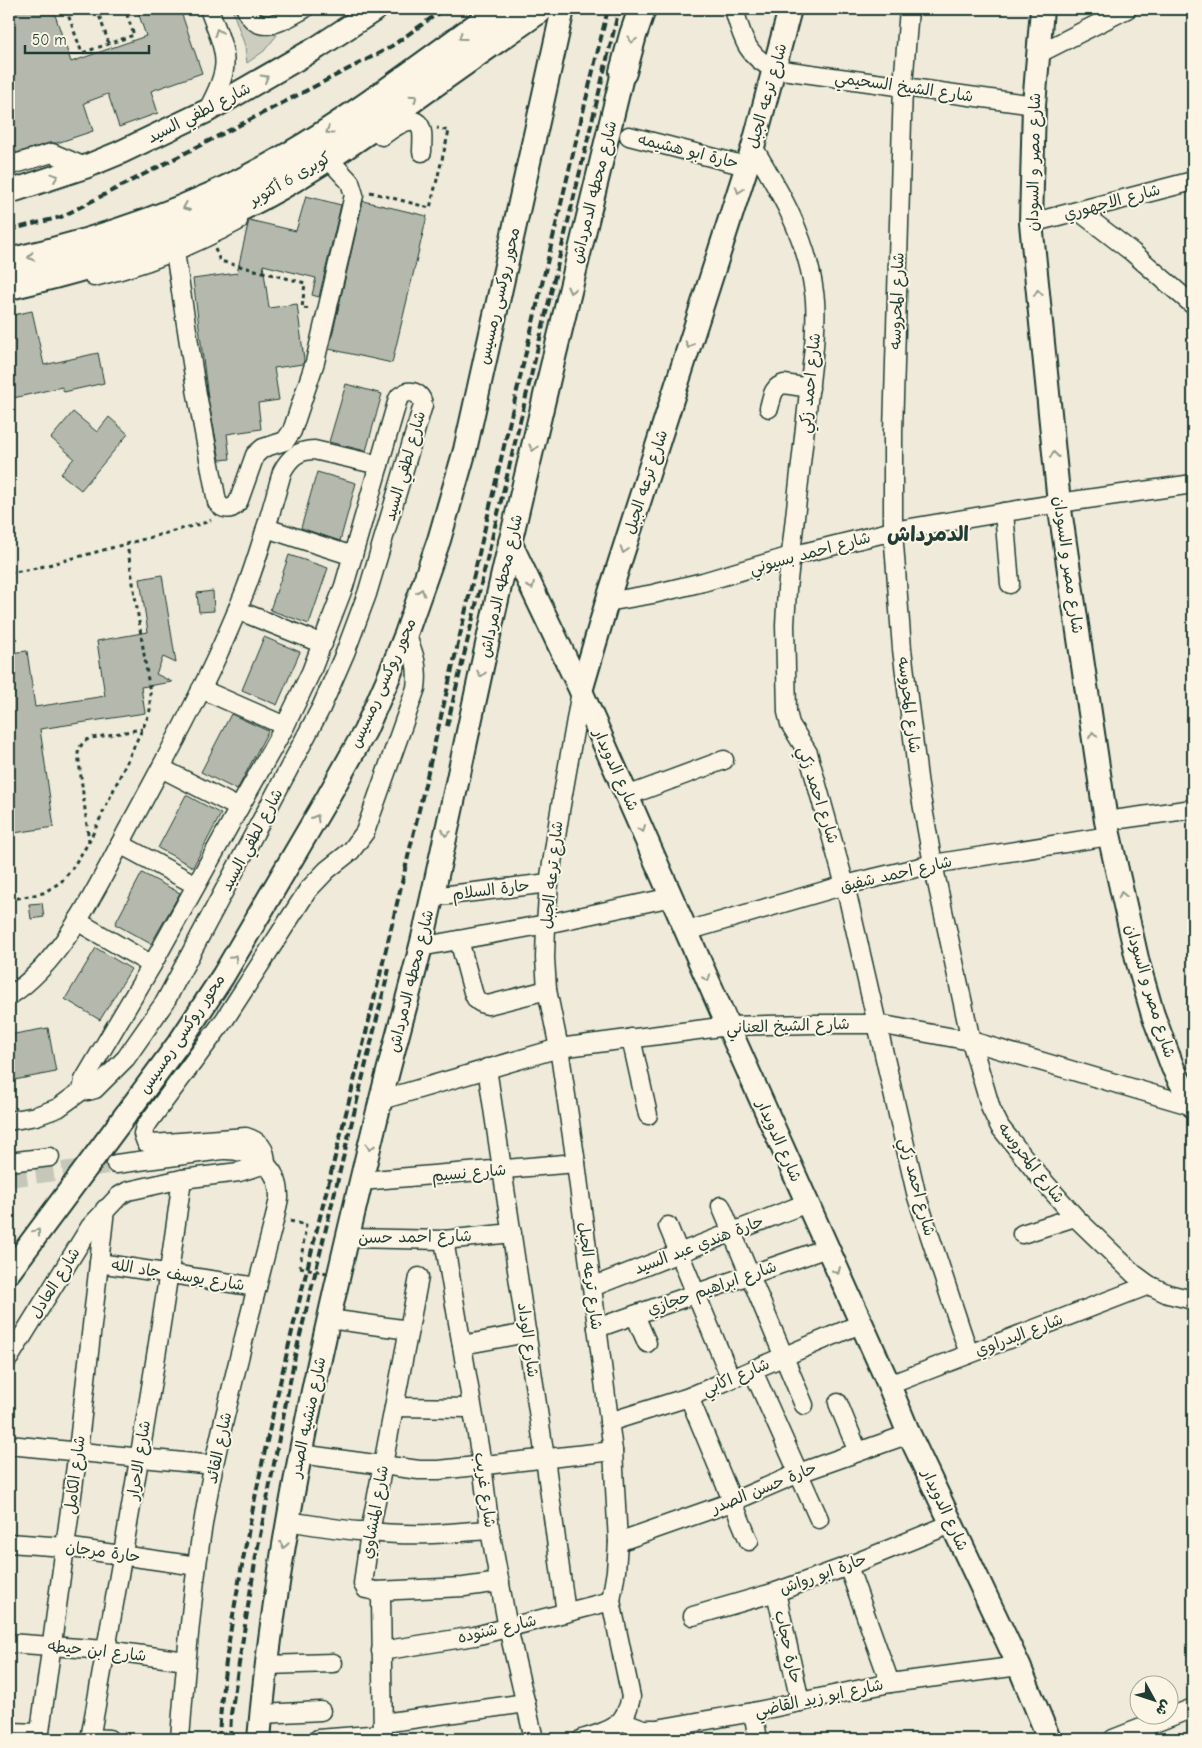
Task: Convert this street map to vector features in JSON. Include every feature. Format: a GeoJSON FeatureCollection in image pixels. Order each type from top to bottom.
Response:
{"type":"FeatureCollection","features":[{"type":"Feature","properties":{"kind":"highway","name":"كوبرى 6 أكتوبر"},"geometry":{"type":"LineString","coordinates":[[9,262],[76,246],[148,222],[253,176],[351,116],[501,9]]}},
{"type":"Feature","properties":{"kind":"highway","name":"كوبرى 6 أكتوبر"},"geometry":{"type":"LineString","coordinates":[[9,286],[81,269],[137,251],[192,230],[263,196],[330,156],[540,9]]}},
{"type":"Feature","properties":{"kind":"highway"},"geometry":{"type":"LineString","coordinates":[[623,72],[642,9]]}},
{"type":"Feature","properties":{"kind":"main road","name":"شارع لطفي السيد"},"geometry":{"type":"LineString","coordinates":[[9,192],[84,167],[143,142],[207,111],[318,48],[376,9]]}},
{"type":"Feature","properties":{"kind":"main road","name":"محور روكسى رمسيس"},"geometry":{"type":"LineString","coordinates":[[9,1272],[158,1071],[223,976],[365,731],[387,682],[439,540],[465,450],[563,9]]}},
{"type":"Feature","properties":{"kind":"main road","name":"شارع ترعه الجبل"},"geometry":{"type":"LineString","coordinates":[[581,691],[607,602],[750,156],[790,9]]}},
{"type":"Feature","properties":{"kind":"main road","name":"شارع مصر و السودان"},"geometry":{"type":"LineString","coordinates":[[1042,9],[1034,105],[1031,224],[1059,504],[1107,828],[1138,963],[1153,1014],[1173,1068],[1193,1106]]}},
{"type":"Feature","properties":{"kind":"main road","name":"شارع محطه الدمرداش"},"geometry":{"type":"LineString","coordinates":[[381,1100],[432,897],[510,542],[623,72]]}},
{"type":"Feature","properties":{"kind":"main road","name":"شارع الدويدار"},"geometry":{"type":"LineString","coordinates":[[510,542],[581,691],[909,1434],[1018,1666],[1049,1739]]}},
{"type":"Feature","properties":{"kind":"main road","name":"شارع منشيه الصدر"},"geometry":{"type":"LineString","coordinates":[[259,1739],[266,1665],[300,1454],[329,1319],[381,1100]]}},
{"type":"Feature","properties":{"kind":"street"},"geometry":{"type":"LineString","coordinates":[[207,111],[221,82],[225,61],[224,50],[209,9]]}},
{"type":"Feature","properties":{"kind":"street"},"geometry":{"type":"LineString","coordinates":[[246,9],[252,19],[268,25],[280,22],[304,9]]}},
{"type":"Feature","properties":{"kind":"street"},"geometry":{"type":"LineString","coordinates":[[734,9],[748,49],[763,64],[775,69]]}},
{"type":"Feature","properties":{"kind":"street","name":"شارع المحروسه"},"geometry":{"type":"LineString","coordinates":[[909,9],[903,86],[893,432],[893,532],[902,649],[919,786],[933,864],[971,1041],[991,1109],[1000,1127],[1039,1176],[1075,1217],[1134,1274],[1149,1285],[1168,1294],[1193,1300]]}},
{"type":"Feature","properties":{"kind":"street"},"geometry":{"type":"LineString","coordinates":[[1038,54],[1127,9]]}},
{"type":"Feature","properties":{"kind":"street","name":"شارع الشيخ السحيمي"},"geometry":{"type":"LineString","coordinates":[[775,69],[1034,105]]}},
{"type":"Feature","properties":{"kind":"street"},"geometry":{"type":"LineString","coordinates":[[9,297],[122,269],[175,252],[210,237],[336,167],[400,124],[409,121],[417,124],[422,131],[422,152]]}},
{"type":"Feature","properties":{"kind":"street","name":"حارة ابو هشيمه"},"geometry":{"type":"LineString","coordinates":[[629,136],[750,156]]}},
{"type":"Feature","properties":{"kind":"street"},"geometry":{"type":"LineString","coordinates":[[9,162],[15,164],[52,154],[84,167]]}},
{"type":"Feature","properties":{"kind":"street","name":"شارع احمد زكي"},"geometry":{"type":"LineString","coordinates":[[750,156],[786,203],[804,247],[810,270],[816,319],[785,625],[787,712],[790,724],[808,753],[845,885],[917,1197],[969,1354]]}},
{"type":"Feature","properties":{"kind":"street"},"geometry":{"type":"LineString","coordinates":[[175,252],[196,389],[217,502],[220,507],[232,509],[239,500],[253,459],[258,451],[281,443],[290,436],[315,362],[354,195],[346,177],[336,167]]}},
{"type":"Feature","properties":{"kind":"street","name":"شارع الاجهوري"},"geometry":{"type":"LineString","coordinates":[[1031,224],[1193,180]]}},
{"type":"Feature","properties":{"kind":"street"},"geometry":{"type":"LineString","coordinates":[[1080,212],[1132,252],[1193,305]]}},
{"type":"Feature","properties":{"kind":"street"},"geometry":{"type":"LineString","coordinates":[[769,408],[773,392],[780,385],[810,388]]}},
{"type":"Feature","properties":{"kind":"street","name":"شارع لطفي السيد"},"geometry":{"type":"LineString","coordinates":[[407,392],[415,392],[421,398],[423,405],[382,545],[357,624],[321,708],[164,1002],[137,1043],[120,1064],[95,1089],[91,1091],[84,1089],[82,1083],[152,965],[285,726],[323,644],[353,556],[398,399],[407,392]]}},
{"type":"Feature","properties":{"kind":"street"},"geometry":{"type":"LineString","coordinates":[[9,996],[29,981],[42,968],[77,921],[161,768],[201,690],[237,610],[266,528],[286,463],[294,455],[304,450],[314,450],[379,465]]}},
{"type":"Feature","properties":{"kind":"street","name":"شارع احمد بسيوني"},"geometry":{"type":"LineString","coordinates":[[607,602],[653,594],[703,582],[791,556],[893,532],[1004,512],[1193,484]]}},
{"type":"Feature","properties":{"kind":"street"},"geometry":{"type":"LineString","coordinates":[[1004,512],[1010,584]]}},
{"type":"Feature","properties":{"kind":"street"},"geometry":{"type":"LineString","coordinates":[[266,528],[353,556]]}},
{"type":"Feature","properties":{"kind":"street"},"geometry":{"type":"LineString","coordinates":[[237,610],[323,644]]}},
{"type":"Feature","properties":{"kind":"street","name":"شارع القائد"},"geometry":{"type":"LineString","coordinates":[[180,1739],[186,1661],[197,1566],[214,1465],[279,1197],[275,1178],[266,1164],[266,1157],[261,1146],[252,1138],[153,1144],[146,1142],[143,1134],[145,1128],[225,1019],[308,890],[327,870],[351,851],[365,832],[416,688],[418,667],[406,634]]}},
{"type":"Feature","properties":{"kind":"street"},"geometry":{"type":"LineString","coordinates":[[201,690],[285,726]]}},
{"type":"Feature","properties":{"kind":"street","name":"شارع ترعه الجبل"},"geometry":{"type":"LineString","coordinates":[[581,691],[549,883],[546,924],[547,990],[559,1048],[576,1163],[613,1451],[618,1542],[611,1601],[631,1697],[628,1709],[618,1729]]}},
{"type":"Feature","properties":{"kind":"street"},"geometry":{"type":"LineString","coordinates":[[627,796],[724,760]]}},
{"type":"Feature","properties":{"kind":"street"},"geometry":{"type":"LineString","coordinates":[[161,768],[240,808]]}},
{"type":"Feature","properties":{"kind":"street","name":"شارع احمد شفيق"},"geometry":{"type":"LineString","coordinates":[[687,931],[845,885],[933,864],[1193,809]]}},
{"type":"Feature","properties":{"kind":"street"},"geometry":{"type":"LineString","coordinates":[[120,844],[196,885]]}},
{"type":"Feature","properties":{"kind":"street","name":"حارة السلام"},"geometry":{"type":"LineString","coordinates":[[432,897],[549,883]]}},
{"type":"Feature","properties":{"kind":"street"},"geometry":{"type":"LineString","coordinates":[[420,947],[672,898]]}},
{"type":"Feature","properties":{"kind":"street"},"geometry":{"type":"LineString","coordinates":[[77,921],[152,965]]}},
{"type":"Feature","properties":{"kind":"street"},"geometry":{"type":"LineString","coordinates":[[460,940],[475,999],[481,1004],[488,1005],[547,990]]}},
{"type":"Feature","properties":{"kind":"street","name":"شارع الشيخ العناني"},"geometry":{"type":"LineString","coordinates":[[381,1100],[559,1048],[728,1026],[878,1024],[971,1041],[1193,1106]]}},
{"type":"Feature","properties":{"kind":"street"},"geometry":{"type":"LineString","coordinates":[[631,1038],[648,1115]]}},
{"type":"Feature","properties":{"kind":"street","name":"شارع الوداد"},"geometry":{"type":"LineString","coordinates":[[487,1068],[566,1613]]}},
{"type":"Feature","properties":{"kind":"street","name":"شارع لطفي السيد"},"geometry":{"type":"LineString","coordinates":[[9,1121],[36,1116],[58,1108],[84,1089]]}},
{"type":"Feature","properties":{"kind":"street"},"geometry":{"type":"LineString","coordinates":[[116,1164],[231,1150],[248,1153],[266,1164]]}},
{"type":"Feature","properties":{"kind":"street"},"geometry":{"type":"LineString","coordinates":[[9,1162],[50,1156]]}},
{"type":"Feature","properties":{"kind":"street","name":"شارع نسيم"},"geometry":{"type":"LineString","coordinates":[[361,1181],[576,1163]]}},
{"type":"Feature","properties":{"kind":"street","name":"شارع العادل"},"geometry":{"type":"LineString","coordinates":[[9,1358],[86,1232],[118,1196],[128,1191],[182,1179],[239,1172],[266,1164]]}},
{"type":"Feature","properties":{"kind":"street","name":"شارع الاحرار"},"geometry":{"type":"LineString","coordinates":[[90,1738],[124,1555],[170,1274],[182,1179]]}},
{"type":"Feature","properties":{"kind":"street","name":"حارة هندي عبد السيد"},"geometry":{"type":"LineString","coordinates":[[592,1287],[807,1203]]}},
{"type":"Feature","properties":{"kind":"street"},"geometry":{"type":"LineString","coordinates":[[721,1206],[804,1405]]}},
{"type":"Feature","properties":{"kind":"street","name":"شارع الكامل"},"geometry":{"type":"LineString","coordinates":[[39,1736],[78,1451],[105,1209]]}},
{"type":"Feature","properties":{"kind":"street"},"geometry":{"type":"LineString","coordinates":[[1022,1234],[1075,1217]]}},
{"type":"Feature","properties":{"kind":"street"},"geometry":{"type":"LineString","coordinates":[[668,1226],[731,1379]]}},
{"type":"Feature","properties":{"kind":"street","name":"شارع احمد حسن"},"geometry":{"type":"LineString","coordinates":[[348,1238],[444,1240],[512,1233]]}},
{"type":"Feature","properties":{"kind":"street","name":"شارع غريب"},"geometry":{"type":"LineString","coordinates":[[444,1240],[482,1464],[490,1530],[508,1628],[534,1739]]}},
{"type":"Feature","properties":{"kind":"street","name":"شارع ابراهيم حجازي"},"geometry":{"type":"LineString","coordinates":[[597,1328],[827,1248]]}},
{"type":"Feature","properties":{"kind":"street","name":"شارع يوسف جاد الله"},"geometry":{"type":"LineString","coordinates":[[99,1263],[257,1287]]}},
{"type":"Feature","properties":{"kind":"street","name":"شارع المنشاوي"},"geometry":{"type":"LineString","coordinates":[[383,1732],[381,1598],[376,1591],[366,1589],[363,1584],[370,1532],[419,1277]]}},
{"type":"Feature","properties":{"kind":"street","name":"شارع البدراوي"},"geometry":{"type":"LineString","coordinates":[[889,1385],[1149,1285]]}},
{"type":"Feature","properties":{"kind":"street"},"geometry":{"type":"LineString","coordinates":[[635,1315],[647,1343]]}},
{"type":"Feature","properties":{"kind":"street"},"geometry":{"type":"LineString","coordinates":[[329,1319],[409,1330]]}},
{"type":"Feature","properties":{"kind":"street","name":"شارع اكابي"},"geometry":{"type":"LineString","coordinates":[[609,1422],[689,1397],[860,1324]]}},
{"type":"Feature","properties":{"kind":"street"},"geometry":{"type":"LineString","coordinates":[[462,1345],[527,1334]]}},
{"type":"Feature","properties":{"kind":"street"},"geometry":{"type":"LineString","coordinates":[[753,1370],[819,1519]]}},
{"type":"Feature","properties":{"kind":"street"},"geometry":{"type":"LineString","coordinates":[[689,1397],[749,1541]]}},
{"type":"Feature","properties":{"kind":"street"},"geometry":{"type":"LineString","coordinates":[[838,1403],[858,1452]]}},
{"type":"Feature","properties":{"kind":"street"},"geometry":{"type":"LineString","coordinates":[[394,1407],[472,1408]]}},
{"type":"Feature","properties":{"kind":"street","name":"حارة حسن الصدر"},"geometry":{"type":"LineString","coordinates":[[618,1542],[732,1502],[799,1474],[909,1434]]}},
{"type":"Feature","properties":{"kind":"street"},"geometry":{"type":"LineString","coordinates":[[9,1445],[214,1465]]}},
{"type":"Feature","properties":{"kind":"street"},"geometry":{"type":"LineString","coordinates":[[300,1454],[383,1467],[439,1470],[613,1451]]}},
{"type":"Feature","properties":{"kind":"street"},"geometry":{"type":"LineString","coordinates":[[288,1520],[324,1527],[370,1532],[432,1534],[490,1530]]}},
{"type":"Feature","properties":{"kind":"street","name":"حارة ابو رواش"},"geometry":{"type":"LineString","coordinates":[[693,1616],[776,1592],[848,1566],[951,1524]]}},
{"type":"Feature","properties":{"kind":"street","name":"حارة مرجان"},"geometry":{"type":"LineString","coordinates":[[9,1543],[65,1547],[197,1566]]}},
{"type":"Feature","properties":{"kind":"street"},"geometry":{"type":"LineString","coordinates":[[848,1566],[890,1683]]}},
{"type":"Feature","properties":{"kind":"street"},"geometry":{"type":"LineString","coordinates":[[376,1591],[464,1587],[500,1582]]}},
{"type":"Feature","properties":{"kind":"street","name":"حارة حجاب"},"geometry":{"type":"LineString","coordinates":[[776,1592],[800,1702]]}},
{"type":"Feature","properties":{"kind":"street","name":"شارع شنوده"},"geometry":{"type":"LineString","coordinates":[[381,1650],[475,1636],[611,1601]]}},
{"type":"Feature","properties":{"kind":"street","name":"شارع ابن حيطه"},"geometry":{"type":"LineString","coordinates":[[9,1643],[106,1650],[186,1661]]}},
{"type":"Feature","properties":{"kind":"street"},"geometry":{"type":"LineString","coordinates":[[266,1665],[334,1663]]}},
{"type":"Feature","properties":{"kind":"street","name":"شارع ابو زيد القاضي"},"geometry":{"type":"LineString","coordinates":[[618,1729],[657,1729],[753,1712],[890,1683],[1018,1666]]}},
{"type":"Feature","properties":{"kind":"street"},"geometry":{"type":"LineString","coordinates":[[318,1739],[383,1732],[526,1703]]}},
{"type":"Feature","properties":{"kind":"street"},"geometry":{"type":"LineString","coordinates":[[1113,1739],[1193,1708]]}},
{"type":"Feature","properties":{"kind":"street"},"geometry":{"type":"LineString","coordinates":[[262,1714],[321,1711]]}},
{"type":"Feature","properties":{"kind":"street"},"geometry":{"type":"LineString","coordinates":[[753,1712],[758,1739]]}},
{"type":"Feature","properties":{"kind":"street"},"geometry":{"type":"LineString","coordinates":[[582,1739],[618,1729]]}},
{"type":"Feature","properties":{"kind":"street"},"geometry":{"type":"LineString","coordinates":[[9,1732],[39,1736]]}},
{"type":"Feature","properties":{"kind":"street"},"geometry":{"type":"LineString","coordinates":[[90,1738],[109,1739]]}},
{"type":"Feature","properties":{"kind":"path"},"geometry":{"type":"LineString","coordinates":[[66,9],[82,54],[134,35],[125,9]]}},
{"type":"Feature","properties":{"kind":"path"},"geometry":{"type":"LineString","coordinates":[[96,9],[109,44]]}},
{"type":"Feature","properties":{"kind":"path"},"geometry":{"type":"LineString","coordinates":[[352,188],[430,208],[449,131],[417,124]]}},
{"type":"Feature","properties":{"kind":"path"},"geometry":{"type":"LineString","coordinates":[[210,237],[220,261],[305,283],[302,308],[327,312]]}},
{"type":"Feature","properties":{"kind":"path"},"geometry":{"type":"LineString","coordinates":[[9,573],[36,568],[207,522],[226,509]]}},
{"type":"Feature","properties":{"kind":"path"},"geometry":{"type":"LineString","coordinates":[[9,900],[43,893],[52,889],[71,870],[89,842],[143,729],[150,710],[150,693],[127,544]]}},
{"type":"Feature","properties":{"kind":"path"},"geometry":{"type":"LineString","coordinates":[[9,640],[18,639]]}},
{"type":"Feature","properties":{"kind":"path"},"geometry":{"type":"LineString","coordinates":[[89,842],[78,753],[79,748],[86,739],[143,729]]}},
{"type":"Feature","properties":{"kind":"path"},"geometry":{"type":"LineString","coordinates":[[306,1225],[300,1267],[331,1274]]}},
{"type":"Feature","properties":{"kind":"shaded area"},"geometry":{"type":"Polygon","coordinates":[[[232,9],[240,9],[260,32],[277,35],[264,51],[247,63],[245,46],[232,9]]]}},
{"type":"Feature","properties":{"kind":"building"},"geometry":{"type":"Polygon","coordinates":[[[9,9],[53,9],[71,62],[146,36],[137,9],[180,9],[202,73],[151,91],[158,113],[119,127],[108,94],[84,103],[93,131],[57,143],[49,143],[16,153],[9,133],[9,9]]]}},
{"type":"Feature","properties":{"kind":"building"},"geometry":{"type":"Polygon","coordinates":[[[306,196],[341,205],[319,297],[312,295],[316,278],[263,265],[269,308],[297,304],[303,364],[274,368],[279,400],[258,403],[261,429],[227,434],[230,459],[220,460],[208,398],[193,279],[237,273],[249,220],[296,231],[306,196]]]}},
{"type":"Feature","properties":{"kind":"building"},"geometry":{"type":"Polygon","coordinates":[[[363,201],[427,216],[392,363],[329,349],[363,201]]]}},
{"type":"Feature","properties":{"kind":"building"},"geometry":{"type":"Polygon","coordinates":[[[32,311],[44,365],[98,353],[104,383],[64,392],[62,387],[9,399],[9,316],[32,311]]]}},
{"type":"Feature","properties":{"kind":"building"},"geometry":{"type":"Polygon","coordinates":[[[346,384],[382,394],[366,451],[329,442],[346,384]]]}},
{"type":"Feature","properties":{"kind":"building"},"geometry":{"type":"Polygon","coordinates":[[[73,412],[97,432],[109,417],[128,434],[81,490],[61,474],[74,458],[51,438],[73,412]]]}},
{"type":"Feature","properties":{"kind":"building"},"geometry":{"type":"Polygon","coordinates":[[[317,472],[356,483],[340,541],[301,528],[317,472]]]}},
{"type":"Feature","properties":{"kind":"building"},"geometry":{"type":"Polygon","coordinates":[[[289,555],[328,568],[309,624],[270,610],[289,555]]]}},
{"type":"Feature","properties":{"kind":"building"},"geometry":{"type":"Polygon","coordinates":[[[162,575],[176,663],[163,657],[156,674],[172,682],[141,687],[145,713],[40,729],[54,827],[14,833],[12,821],[9,821],[9,653],[27,651],[35,707],[105,696],[97,641],[148,632],[140,579],[162,575]]]}},
{"type":"Feature","properties":{"kind":"building"},"geometry":{"type":"Polygon","coordinates":[[[213,591],[214,611],[199,612],[197,593],[213,591]]]}},
{"type":"Feature","properties":{"kind":"building"},"geometry":{"type":"Polygon","coordinates":[[[264,637],[300,652],[277,705],[242,690],[264,637]]]}},
{"type":"Feature","properties":{"kind":"building"},"geometry":{"type":"Polygon","coordinates":[[[231,714],[268,731],[237,790],[201,772],[231,714]]]}},
{"type":"Feature","properties":{"kind":"building"},"geometry":{"type":"Polygon","coordinates":[[[186,795],[221,814],[193,867],[158,848],[186,795]]]}},
{"type":"Feature","properties":{"kind":"building"},"geometry":{"type":"Polygon","coordinates":[[[142,873],[180,893],[151,944],[115,924],[142,873]]]}},
{"type":"Feature","properties":{"kind":"building"},"geometry":{"type":"Polygon","coordinates":[[[42,903],[44,917],[31,919],[29,904],[42,903]]]}},
{"type":"Feature","properties":{"kind":"building"},"geometry":{"type":"Polygon","coordinates":[[[96,948],[131,969],[100,1020],[65,999],[96,948]]]}},
{"type":"Feature","properties":{"kind":"building"},"geometry":{"type":"Polygon","coordinates":[[[48,1028],[56,1072],[9,1081],[9,1035],[48,1028]]]}},
{"type":"Feature","properties":{"kind":"tunnel"},"geometry":{"type":"LineString","coordinates":[[9,1178],[116,1164]]}},
{"type":"Feature","properties":{"kind":"railway"},"geometry":{"type":"LineString","coordinates":[[9,230],[61,217],[389,48],[444,9]]}},
{"type":"Feature","properties":{"kind":"railway"},"geometry":{"type":"LineString","coordinates":[[219,1739],[226,1659],[261,1467],[395,912],[608,9]]}},
{"type":"Feature","properties":{"kind":"railway"},"geometry":{"type":"LineString","coordinates":[[447,726],[619,9]]}},
{"type":"Feature","properties":{"kind":"railway"},"geometry":{"type":"LineString","coordinates":[[230,1739],[231,1714],[256,1556],[295,1356],[389,969]]}},
{"type":"Feature","properties":{"kind":"district","name":"الدمرداش"},"geometry":{"type":"Point","coordinates":[928,534]}}]}
